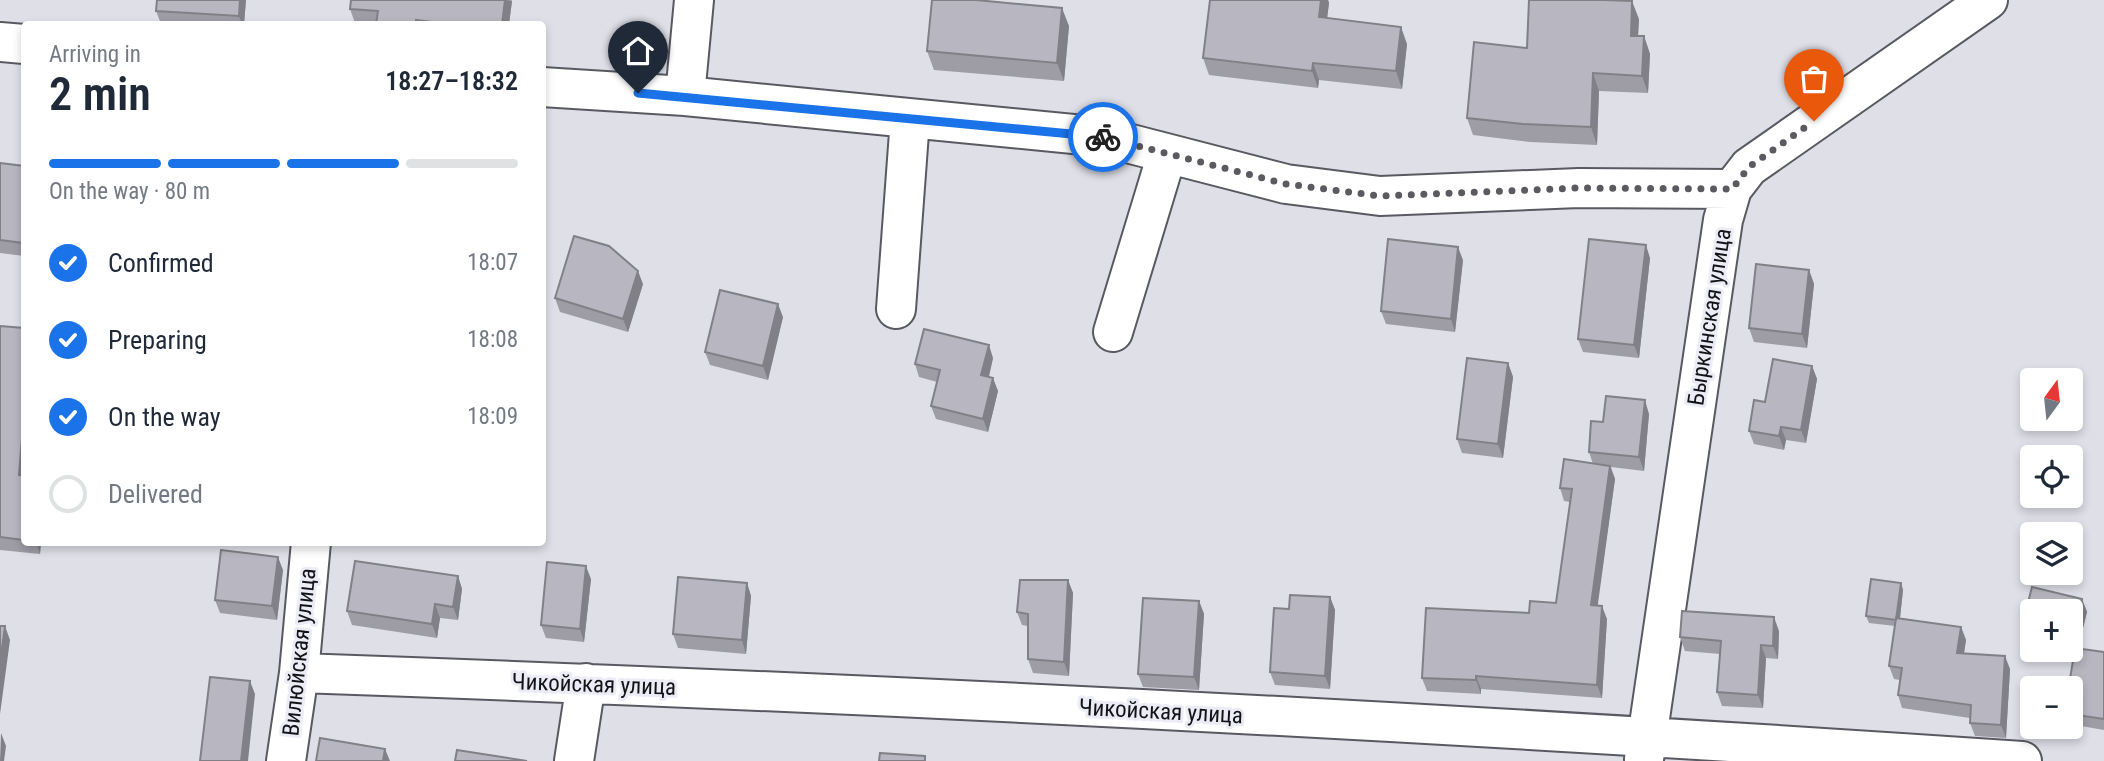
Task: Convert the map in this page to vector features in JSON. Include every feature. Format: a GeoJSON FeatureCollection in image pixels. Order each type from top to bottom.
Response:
{"type":"FeatureCollection","features":[{"type":"Feature","properties":{"kind":"street"},"geometry":{"type":"LineString","coordinates":[[685,96],[694,0]]}},
{"type":"Feature","properties":{"kind":"street","name":"Быркинская улица"},"geometry":{"type":"LineString","coordinates":[[1645,748],[1723,220],[1732,189],[1749,167],[1988,0]]}},
{"type":"Feature","properties":{"kind":"street"},"geometry":{"type":"LineString","coordinates":[[0,42],[21,44]]}},
{"type":"Feature","properties":{"kind":"street"},"geometry":{"type":"LineString","coordinates":[[546,87],[685,96],[1104,138],[1286,184],[1380,196],[1578,188],[1732,189]]}},
{"type":"Feature","properties":{"kind":"street"},"geometry":{"type":"LineString","coordinates":[[896,309],[910,119]]}},
{"type":"Feature","properties":{"kind":"street"},"geometry":{"type":"LineString","coordinates":[[1113,332],[1167,154]]}},
{"type":"Feature","properties":{"kind":"street","name":"Вилюйская улица"},"geometry":{"type":"LineString","coordinates":[[286,761],[299,673],[311,546]]}},
{"type":"Feature","properties":{"kind":"street","name":"Чикойская улица"},"geometry":{"type":"LineString","coordinates":[[299,673],[586,683],[1645,748],[2022,761]]}},
{"type":"Feature","properties":{"kind":"street"},"geometry":{"type":"LineString","coordinates":[[574,761],[586,683]]}},
{"type":"Feature","properties":{"kind":"building"},"geometry":{"type":"Polygon","coordinates":[[[157,0],[240,0],[239,16],[156,11],[157,0]]]}},
{"type":"Feature","properties":{"kind":"building"},"geometry":{"type":"Polygon","coordinates":[[[351,0],[505,0],[502,21],[376,21],[378,11],[350,9],[351,0]]]}},
{"type":"Feature","properties":{"kind":"building"},"geometry":{"type":"Polygon","coordinates":[[[932,0],[976,0],[1062,8],[1057,63],[927,51],[932,0]]]}},
{"type":"Feature","properties":{"kind":"building"},"geometry":{"type":"Polygon","coordinates":[[[1210,0],[1321,0],[1319,17],[1401,27],[1396,71],[1313,63],[1312,71],[1203,58],[1210,0]]]}},
{"type":"Feature","properties":{"kind":"building"},"geometry":{"type":"Polygon","coordinates":[[[1529,0],[1632,1],[1631,36],[1644,36],[1642,76],[1593,73],[1591,127],[1467,118],[1474,42],[1527,48],[1529,0]]]}},
{"type":"Feature","properties":{"kind":"building"},"geometry":{"type":"Polygon","coordinates":[[[0,163],[21,166],[21,243],[0,240],[0,163]]]}},
{"type":"Feature","properties":{"kind":"building"},"geometry":{"type":"Polygon","coordinates":[[[574,236],[609,246],[638,271],[623,319],[555,298],[574,236]]]}},
{"type":"Feature","properties":{"kind":"building"},"geometry":{"type":"Polygon","coordinates":[[[1388,239],[1458,247],[1451,319],[1381,311],[1388,239]]]}},
{"type":"Feature","properties":{"kind":"building"},"geometry":{"type":"Polygon","coordinates":[[[1589,239],[1646,245],[1634,345],[1578,339],[1589,239]]]}},
{"type":"Feature","properties":{"kind":"building"},"geometry":{"type":"Polygon","coordinates":[[[1756,264],[1809,270],[1802,334],[1749,328],[1756,264]]]}},
{"type":"Feature","properties":{"kind":"building"},"geometry":{"type":"Polygon","coordinates":[[[720,290],[778,304],[763,366],[705,352],[720,290]]]}},
{"type":"Feature","properties":{"kind":"building"},"geometry":{"type":"Polygon","coordinates":[[[0,326],[21,328],[21,540],[0,537],[0,326]]]}},
{"type":"Feature","properties":{"kind":"building"},"geometry":{"type":"Polygon","coordinates":[[[924,329],[989,345],[981,375],[993,378],[983,419],[931,406],[940,370],[915,364],[924,329]]]}},
{"type":"Feature","properties":{"kind":"building"},"geometry":{"type":"Polygon","coordinates":[[[1467,358],[1508,363],[1498,444],[1457,439],[1467,358]]]}},
{"type":"Feature","properties":{"kind":"building"},"geometry":{"type":"Polygon","coordinates":[[[1773,359],[1812,366],[1801,430],[1781,427],[1779,436],[1749,431],[1754,400],[1765,402],[1773,359]]]}},
{"type":"Feature","properties":{"kind":"building"},"geometry":{"type":"Polygon","coordinates":[[[1606,396],[1645,400],[1639,457],[1589,452],[1591,421],[1603,422],[1606,396]]]}},
{"type":"Feature","properties":{"kind":"building"},"geometry":{"type":"Polygon","coordinates":[[[1564,459],[1610,466],[1591,605],[1602,606],[1597,685],[1476,676],[1476,680],[1422,678],[1426,608],[1529,613],[1530,601],[1556,603],[1572,489],[1560,488],[1564,459]]]}},
{"type":"Feature","properties":{"kind":"building"},"geometry":{"type":"Polygon","coordinates":[[[221,550],[278,557],[272,606],[215,600],[221,550]]]}},
{"type":"Feature","properties":{"kind":"building"},"geometry":{"type":"Polygon","coordinates":[[[355,561],[458,576],[453,607],[435,604],[432,624],[347,611],[355,561]]]}},
{"type":"Feature","properties":{"kind":"building"},"geometry":{"type":"Polygon","coordinates":[[[547,562],[586,566],[580,629],[541,625],[547,562]]]}},
{"type":"Feature","properties":{"kind":"building"},"geometry":{"type":"Polygon","coordinates":[[[678,577],[747,583],[742,640],[673,634],[678,577]]]}},
{"type":"Feature","properties":{"kind":"building"},"geometry":{"type":"Polygon","coordinates":[[[1871,579],[1901,583],[1896,620],[1866,616],[1871,579]]]}},
{"type":"Feature","properties":{"kind":"building"},"geometry":{"type":"Polygon","coordinates":[[[1020,580],[1068,580],[1064,662],[1028,659],[1028,614],[1017,612],[1020,580]]]}},
{"type":"Feature","properties":{"kind":"building"},"geometry":{"type":"Polygon","coordinates":[[[2032,587],[2082,599],[2029,599],[2032,587]]]}},
{"type":"Feature","properties":{"kind":"building"},"geometry":{"type":"Polygon","coordinates":[[[1290,595],[1330,597],[1325,676],[1270,672],[1274,608],[1289,609],[1290,595]]]}},
{"type":"Feature","properties":{"kind":"building"},"geometry":{"type":"Polygon","coordinates":[[[1143,598],[1199,601],[1194,677],[1138,674],[1143,598]]]}},
{"type":"Feature","properties":{"kind":"building"},"geometry":{"type":"Polygon","coordinates":[[[1682,611],[1774,617],[1773,646],[1761,645],[1758,695],[1717,692],[1721,641],[1680,637],[1682,611]]]}},
{"type":"Feature","properties":{"kind":"building"},"geometry":{"type":"Polygon","coordinates":[[[1896,618],[1961,627],[1957,653],[2005,656],[2001,725],[1970,723],[1971,705],[1898,695],[1902,668],[1889,666],[1896,618]]]}},
{"type":"Feature","properties":{"kind":"building"},"geometry":{"type":"Polygon","coordinates":[[[0,626],[5,626],[0,663],[0,626]]]}},
{"type":"Feature","properties":{"kind":"building"},"geometry":{"type":"Polygon","coordinates":[[[2083,649],[2104,652],[2104,719],[2083,716],[2083,676],[2070,676],[2073,662],[2083,662],[2083,649]]]}},
{"type":"Feature","properties":{"kind":"building"},"geometry":{"type":"Polygon","coordinates":[[[210,677],[250,681],[241,761],[200,761],[210,677]]]}},
{"type":"Feature","properties":{"kind":"building"},"geometry":{"type":"Polygon","coordinates":[[[320,738],[385,749],[383,761],[316,761],[320,738]]]}},
{"type":"Feature","properties":{"kind":"building"},"geometry":{"type":"Polygon","coordinates":[[[457,750],[527,761],[455,761],[457,750]]]}},
{"type":"Feature","properties":{"kind":"building"},"geometry":{"type":"Polygon","coordinates":[[[880,753],[925,756],[925,761],[879,761],[880,753]]]}},
{"type":"Feature","properties":{"kind":"way so far"},"geometry":{"type":"LineString","coordinates":[[1103,137],[1286,184],[1380,196],[1578,188],[1732,189],[1749,167],[1814,121]]}},
{"type":"Feature","properties":{"kind":"route"},"geometry":{"type":"LineString","coordinates":[[638,93],[1103,137]]}}]}
